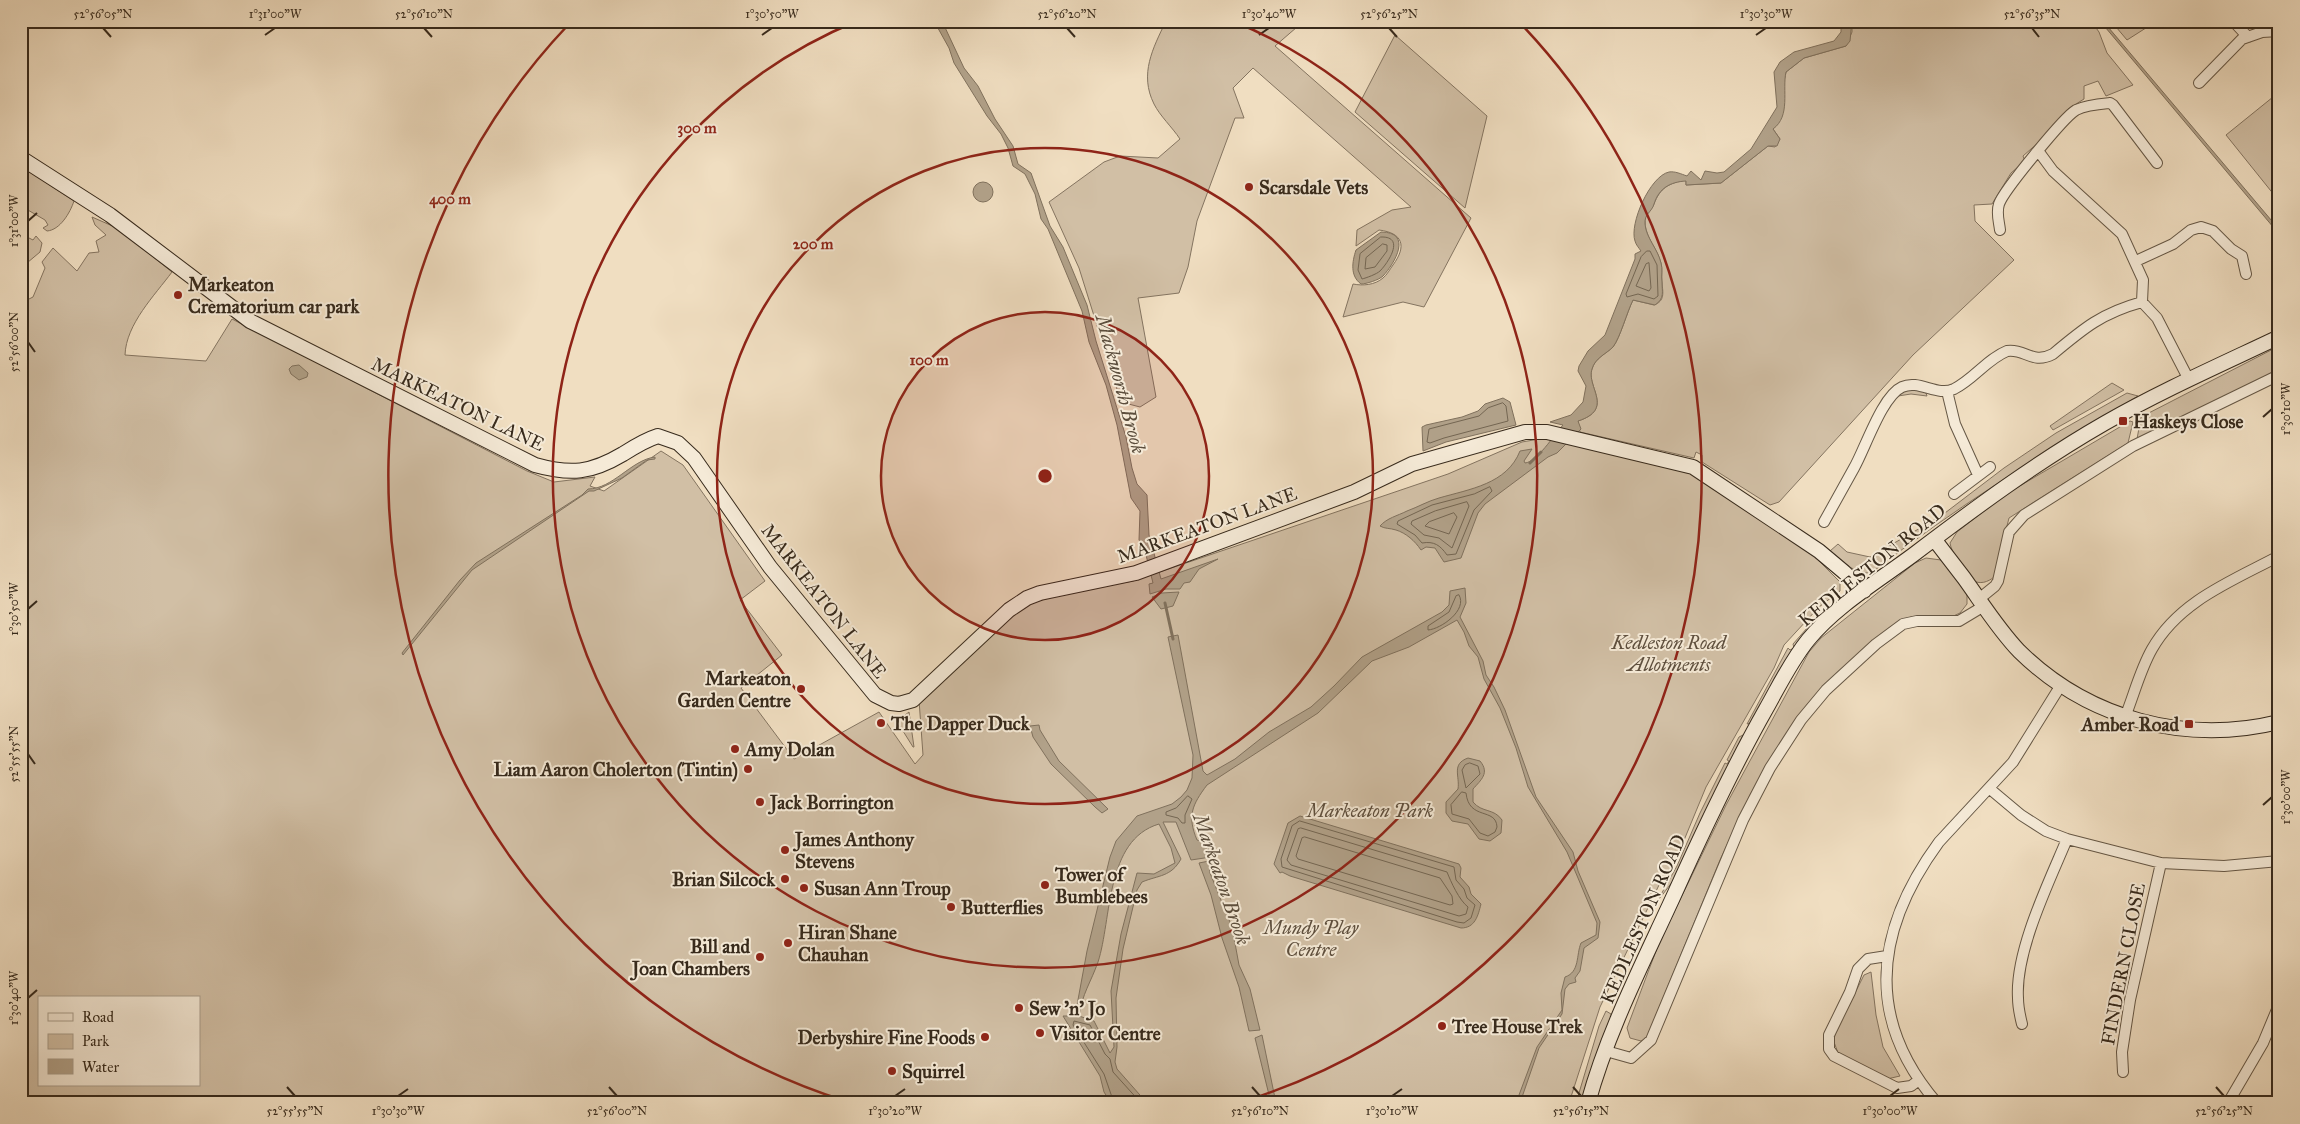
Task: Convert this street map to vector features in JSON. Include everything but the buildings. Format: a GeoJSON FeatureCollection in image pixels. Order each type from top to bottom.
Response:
{"type":"FeatureCollection","features":[{"type":"Feature","properties":{"kind":"street"},"geometry":{"type":"LineString","coordinates":[[2233,21],[2248,37]]}},
{"type":"Feature","properties":{"kind":"street"},"geometry":{"type":"LineString","coordinates":[[2198,83],[2242,40],[2262,32],[2279,31]]}},
{"type":"Feature","properties":{"kind":"street"},"geometry":{"type":"LineString","coordinates":[[2000,230],[1997,211],[1999,202],[2017,176],[2072,113],[2081,108],[2110,103],[2114,105],[2157,163]]}},
{"type":"Feature","properties":{"kind":"street"},"geometry":{"type":"LineString","coordinates":[[2039,152],[2053,171],[2119,230],[2136,261],[2143,280],[2142,302],[2157,318],[2188,378]]}},
{"type":"Feature","properties":{"kind":"street","name":"MARKEATON LANE"},"geometry":{"type":"LineString","coordinates":[[21,158],[110,215],[250,321],[535,465],[562,472],[582,471],[604,465],[658,436],[678,443],[702,468],[784,584],[866,685],[882,700],[899,704],[913,700],[1009,610],[1027,598],[1040,593],[1136,572],[1354,492],[1412,464],[1524,432],[1547,432],[1693,467],[1819,550],[1864,591]]}},
{"type":"Feature","properties":{"kind":"street"},"geometry":{"type":"LineString","coordinates":[[2136,261],[2173,244],[2191,230],[2201,227],[2213,231],[2230,249],[2242,256],[2246,274]]}},
{"type":"Feature","properties":{"kind":"street"},"geometry":{"type":"LineString","coordinates":[[1824,522],[1855,468],[1876,421],[1895,392],[1902,387],[1912,385],[1947,391],[1966,381],[2007,351],[2014,351],[2036,358],[2049,356],[2096,319],[2117,309],[2142,302]]}},
{"type":"Feature","properties":{"kind":"street","name":"KEDLESTON ROAD"},"geometry":{"type":"LineString","coordinates":[[1588,1103],[1606,1051],[1708,820],[1753,732],[1792,662],[1809,639],[1825,622],[1864,591],[1987,499],[2043,462],[2103,424],[2188,378],[2279,336]]}},
{"type":"Feature","properties":{"kind":"street"},"geometry":{"type":"LineString","coordinates":[[1606,1051],[1631,1058],[1652,1040],[1743,820],[1770,768],[1801,720],[1826,690],[1876,644],[1903,624],[1916,620],[1959,621],[1981,602],[1998,581],[2009,532],[2024,515],[2133,446],[2279,375]]}},
{"type":"Feature","properties":{"kind":"street"},"geometry":{"type":"LineString","coordinates":[[1947,391],[1955,424],[1978,475]]}},
{"type":"Feature","properties":{"kind":"street"},"geometry":{"type":"LineString","coordinates":[[1954,494],[1990,467]]}},
{"type":"Feature","properties":{"kind":"street"},"geometry":{"type":"LineString","coordinates":[[1934,539],[2019,650],[2061,685],[2085,700],[2125,717],[2191,731],[2238,730],[2279,722]]}},
{"type":"Feature","properties":{"kind":"street"},"geometry":{"type":"LineString","coordinates":[[2125,717],[2145,663],[2161,634],[2171,622],[2197,600],[2279,556]]}},
{"type":"Feature","properties":{"kind":"street"},"geometry":{"type":"LineString","coordinates":[[1937,1103],[1906,1059],[1896,1034],[1888,1001],[1887,956],[1898,913],[1920,869],[1939,842],[1990,789],[2024,746],[2061,685]]}},
{"type":"Feature","properties":{"kind":"street"},"geometry":{"type":"LineString","coordinates":[[1990,789],[2029,821],[2046,831],[2067,839],[2161,863],[2224,866],[2279,861]]}},
{"type":"Feature","properties":{"kind":"street"},"geometry":{"type":"LineString","coordinates":[[2022,1024],[2018,997],[2020,968],[2037,911],[2067,839]]}},
{"type":"Feature","properties":{"kind":"street","name":"FINDERN CLOSE"},"geometry":{"type":"LineString","coordinates":[[2123,1072],[2122,1052],[2130,1000],[2161,863]]}},
{"type":"Feature","properties":{"kind":"street"},"geometry":{"type":"LineString","coordinates":[[1887,956],[1868,958],[1858,969],[1850,992],[1829,1035],[1829,1049],[1834,1056],[1897,1088],[1904,1088],[1919,1080]]}},
{"type":"Feature","properties":{"kind":"street"},"geometry":{"type":"LineString","coordinates":[[2228,1103],[2264,1043],[2278,1007]]}},
{"type":"Feature","properties":{"kind":"green space"},"geometry":{"type":"Polygon","coordinates":[[[1166,21],[1304,21],[1275,46],[1471,218],[1424,307],[1403,302],[1343,317],[1353,284],[1369,284],[1383,278],[1397,258],[1401,246],[1398,237],[1379,230],[1356,246],[1357,230],[1392,210],[1411,207],[1253,68],[1233,88],[1244,118],[1235,118],[1197,221],[1188,267],[1179,293],[1138,298],[1156,397],[1140,407],[1121,402],[1079,268],[1049,202],[1104,162],[1120,156],[1158,158],[1180,139],[1154,104],[1148,82],[1150,61],[1166,21]]]}},
{"type":"Feature","properties":{"kind":"green space"},"geometry":{"type":"Polygon","coordinates":[[[1852,21],[2091,21],[2099,32],[2107,53],[2133,85],[2106,96],[2098,81],[2084,86],[2084,99],[2068,109],[2056,127],[2023,156],[2025,161],[2011,173],[1992,204],[1974,205],[1975,221],[2014,260],[1913,355],[1779,502],[1770,505],[1702,462],[1702,455],[1696,452],[1694,458],[1580,432],[1578,421],[1589,416],[1595,410],[1597,404],[1591,376],[1593,365],[1616,343],[1633,300],[1654,305],[1662,299],[1661,263],[1645,225],[1646,215],[1656,198],[1666,187],[1686,180],[1686,185],[1721,183],[1768,146],[1775,147],[1780,139],[1773,129],[1786,72],[1804,58],[1846,46],[1852,32],[1852,21]]]}},
{"type":"Feature","properties":{"kind":"green space"},"geometry":{"type":"Polygon","coordinates":[[[2111,21],[2151,21],[2149,26],[2127,40],[2111,21]]]}},
{"type":"Feature","properties":{"kind":"green space"},"geometry":{"type":"Polygon","coordinates":[[[1395,35],[1487,116],[1465,208],[1355,112],[1395,35]]]}},
{"type":"Feature","properties":{"kind":"green space"},"geometry":{"type":"Polygon","coordinates":[[[2273,97],[2279,104],[2279,201],[2226,135],[2273,97]]]}},
{"type":"Feature","properties":{"kind":"green space"},"geometry":{"type":"Polygon","coordinates":[[[21,166],[74,201],[64,220],[56,228],[47,231],[43,228],[48,225],[45,220],[21,206],[21,166]]]}},
{"type":"Feature","properties":{"kind":"green space","name":"Markeaton Park"},"geometry":{"type":"Polygon","coordinates":[[[92,217],[117,228],[172,272],[142,310],[130,332],[125,355],[206,361],[232,319],[527,471],[554,482],[595,477],[590,486],[604,491],[661,451],[683,465],[765,581],[740,600],[782,655],[741,688],[794,759],[879,712],[915,764],[923,755],[919,700],[1008,617],[1027,604],[1072,592],[1133,581],[1448,474],[1522,442],[1545,438],[1681,469],[1708,481],[1811,553],[1840,582],[1840,591],[1819,607],[1784,645],[1774,668],[1706,787],[1675,862],[1660,883],[1600,1007],[1569,1103],[21,1103],[21,298],[25,301],[33,297],[45,268],[42,262],[53,248],[77,271],[89,253],[99,252],[96,241],[106,235],[95,225],[92,217]]]}},
{"type":"Feature","properties":{"kind":"green space"},"geometry":{"type":"Polygon","coordinates":[[[21,234],[33,240],[36,236],[42,243],[40,252],[21,268],[21,234]]]}},
{"type":"Feature","properties":{"kind":"green space"},"geometry":{"type":"Polygon","coordinates":[[[2279,346],[2279,370],[2137,439],[2141,417],[2279,346]]]}},
{"type":"Feature","properties":{"kind":"green space"},"geometry":{"type":"Polygon","coordinates":[[[2112,383],[2124,390],[2053,430],[2050,426],[2112,383]]]}},
{"type":"Feature","properties":{"kind":"green space"},"geometry":{"type":"Polygon","coordinates":[[[1917,389],[1926,393],[1927,396],[1911,394],[1898,396],[1905,390],[1917,389]]]}},
{"type":"Feature","properties":{"kind":"green space"},"geometry":{"type":"Polygon","coordinates":[[[2127,393],[2138,396],[2001,481],[1871,573],[1854,569],[1830,551],[1838,544],[1847,552],[1870,557],[1941,516],[2004,468],[2056,433],[2127,393]]]}},
{"type":"Feature","properties":{"kind":"green space"},"geometry":{"type":"Polygon","coordinates":[[[2130,421],[2133,422],[2128,443],[2009,518],[1994,577],[1981,583],[1975,582],[1969,577],[1951,547],[1950,543],[1957,532],[2006,494],[2130,421]]]}},
{"type":"Feature","properties":{"kind":"green space"},"geometry":{"type":"Polygon","coordinates":[[[1926,558],[1941,560],[1967,592],[1967,604],[1960,613],[1949,618],[1911,617],[1896,623],[1864,649],[1809,702],[1773,754],[1750,795],[1720,860],[1654,1020],[1649,1038],[1641,1041],[1630,1038],[1627,1028],[1659,943],[1726,805],[1809,652],[1821,638],[1915,563],[1926,558]]]}},
{"type":"Feature","properties":{"kind":"green space"},"geometry":{"type":"Polygon","coordinates":[[[1815,619],[1818,622],[1751,723],[1747,724],[1788,648],[1790,650],[1794,648],[1793,644],[1815,619]]]}},
{"type":"Feature","properties":{"kind":"green space"},"geometry":{"type":"Polygon","coordinates":[[[909,712],[914,747],[898,723],[909,712]]]}},
{"type":"Feature","properties":{"kind":"green space"},"geometry":{"type":"Polygon","coordinates":[[[1743,735],[1676,877],[1659,898],[1677,866],[1700,813],[1725,763],[1727,764],[1729,761],[1727,760],[1739,737],[1743,735]]]}},
{"type":"Feature","properties":{"kind":"green space"},"geometry":{"type":"Polygon","coordinates":[[[1871,972],[1876,1015],[1883,1047],[1900,1076],[1887,1079],[1838,1053],[1834,1042],[1835,1033],[1864,975],[1871,972]]]}},
{"type":"Feature","properties":{"kind":"green space"},"geometry":{"type":"Polygon","coordinates":[[[1606,1011],[1611,1014],[1612,1018],[1581,1103],[1576,1103],[1599,1026],[1606,1011]]]}},
{"type":"Feature","properties":{"kind":"water"},"geometry":{"type":"Polygon","coordinates":[[[934,21],[942,21],[964,68],[978,86],[995,119],[1013,146],[1018,164],[1031,173],[1050,226],[1063,247],[1087,305],[1096,341],[1126,437],[1137,484],[1147,495],[1149,535],[1161,579],[1218,559],[1199,569],[1190,582],[1184,583],[1180,589],[1166,589],[1150,594],[1149,584],[1153,583],[1144,547],[1139,540],[1140,511],[1131,498],[1117,425],[1106,385],[1089,342],[1082,311],[1048,229],[1041,219],[1035,194],[1025,174],[1013,166],[1008,148],[1001,134],[987,116],[954,63],[949,48],[934,21]]]}},
{"type":"Feature","properties":{"kind":"water"},"geometry":{"type":"Polygon","coordinates":[[[1841,21],[1852,21],[1850,41],[1846,46],[1804,58],[1786,72],[1784,110],[1779,124],[1773,129],[1780,139],[1777,146],[1768,146],[1721,183],[1686,185],[1686,181],[1670,184],[1656,198],[1645,224],[1662,265],[1662,297],[1655,305],[1633,300],[1616,343],[1593,365],[1591,376],[1597,404],[1595,410],[1589,416],[1578,421],[1581,429],[1557,453],[1548,457],[1485,504],[1478,513],[1461,558],[1444,562],[1435,548],[1426,547],[1421,550],[1403,533],[1380,526],[1389,519],[1431,501],[1486,484],[1506,471],[1520,451],[1532,449],[1524,461],[1525,463],[1540,453],[1563,425],[1550,422],[1571,415],[1583,402],[1586,386],[1578,371],[1579,366],[1588,351],[1605,335],[1635,259],[1635,254],[1641,251],[1635,241],[1635,224],[1648,191],[1662,175],[1669,172],[1676,172],[1687,176],[1691,171],[1701,180],[1705,171],[1724,172],[1751,149],[1777,107],[1774,72],[1780,62],[1794,52],[1834,41],[1841,32],[1841,21]]]}},
{"type":"Feature","properties":{"kind":"water"},"geometry":{"type":"Polygon","coordinates":[[[2100,21],[2103,21],[2277,227],[2279,234],[2100,21]]]}},
{"type":"Feature","properties":{"kind":"water"},"geometry":{"type":"Polygon","coordinates":[[[979,182],[987,182],[993,188],[993,196],[987,202],[979,202],[973,196],[973,188],[979,182]]]}},
{"type":"Feature","properties":{"kind":"water"},"geometry":{"type":"Polygon","coordinates":[[[1381,232],[1391,233],[1396,237],[1399,242],[1396,256],[1383,276],[1372,282],[1361,284],[1355,277],[1353,268],[1356,250],[1381,232]]]}},
{"type":"Feature","properties":{"kind":"water"},"geometry":{"type":"Polygon","coordinates":[[[299,365],[308,373],[307,377],[299,380],[291,374],[289,369],[292,366],[299,365]]]}},
{"type":"Feature","properties":{"kind":"water"},"geometry":{"type":"Polygon","coordinates":[[[1503,398],[1510,402],[1516,425],[1446,442],[1423,451],[1422,427],[1462,417],[1478,411],[1485,404],[1503,398]]]}},
{"type":"Feature","properties":{"kind":"water"},"geometry":{"type":"Polygon","coordinates":[[[655,457],[655,459],[647,460],[622,478],[594,491],[589,491],[472,570],[403,655],[402,653],[460,580],[476,563],[582,495],[588,489],[606,484],[638,463],[655,457]]]}},
{"type":"Feature","properties":{"kind":"water"},"geometry":{"type":"Polygon","coordinates":[[[1465,588],[1466,603],[1460,617],[1483,661],[1486,675],[1505,710],[1536,797],[1573,852],[1578,871],[1600,922],[1598,938],[1584,948],[1580,971],[1575,978],[1576,982],[1569,984],[1565,989],[1562,1014],[1539,1048],[1520,1103],[1516,1103],[1537,1047],[1562,1010],[1561,993],[1565,977],[1570,975],[1577,963],[1581,943],[1596,935],[1597,923],[1567,852],[1528,787],[1516,748],[1500,708],[1484,679],[1478,657],[1469,646],[1457,620],[1409,647],[1372,661],[1318,713],[1207,785],[1195,805],[1192,824],[1197,840],[1207,845],[1211,857],[1191,860],[1176,822],[1163,822],[1181,859],[1169,872],[1142,882],[1137,890],[1123,949],[1116,998],[1117,1047],[1115,1062],[1117,1069],[1147,1103],[1111,1103],[1104,1092],[1100,1076],[1063,1016],[1075,1016],[1087,951],[1110,857],[1116,841],[1137,816],[1172,804],[1181,797],[1187,790],[1192,778],[1193,755],[1168,637],[1178,635],[1203,771],[1207,775],[1235,759],[1269,732],[1311,707],[1362,657],[1442,612],[1449,605],[1450,591],[1465,588]],[[1159,824],[1141,833],[1129,846],[1120,863],[1114,883],[1098,962],[1084,995],[1079,1016],[1094,1021],[1110,1053],[1114,1047],[1111,991],[1121,934],[1137,873],[1154,874],[1175,863],[1171,848],[1159,824]]]}},
{"type":"Feature","properties":{"kind":"water"},"geometry":{"type":"Polygon","coordinates":[[[1179,592],[1173,606],[1161,609],[1152,597],[1162,593],[1179,592]]]}},
{"type":"Feature","properties":{"kind":"water"},"geometry":{"type":"Polygon","coordinates":[[[1039,725],[1040,730],[1059,761],[1108,809],[1102,813],[1051,764],[1033,737],[1030,726],[1039,725]]]}},
{"type":"Feature","properties":{"kind":"water"},"geometry":{"type":"Polygon","coordinates":[[[1468,758],[1480,761],[1484,769],[1483,776],[1473,789],[1473,802],[1480,808],[1499,816],[1502,820],[1501,833],[1490,841],[1479,839],[1468,824],[1452,821],[1446,813],[1446,802],[1458,789],[1458,767],[1468,758]]]}},
{"type":"Feature","properties":{"kind":"water"},"geometry":{"type":"Polygon","coordinates":[[[1300,816],[1459,864],[1461,868],[1460,877],[1469,887],[1471,894],[1481,904],[1473,924],[1461,928],[1282,872],[1280,873],[1274,864],[1288,823],[1300,816]]]}},
{"type":"Feature","properties":{"kind":"water"},"geometry":{"type":"Polygon","coordinates":[[[1209,861],[1210,873],[1232,927],[1239,965],[1250,989],[1260,1030],[1249,1031],[1239,987],[1222,938],[1211,895],[1199,863],[1209,861]]]}},
{"type":"Feature","properties":{"kind":"water"},"geometry":{"type":"Polygon","coordinates":[[[1262,1035],[1276,1103],[1271,1103],[1255,1038],[1262,1035]]]}},
{"type":"Feature","properties":{"kind":"waterway"},"geometry":{"type":"LineString","coordinates":[[1530,463],[1541,452]]}},
{"type":"Feature","properties":{"kind":"waterway","name":"Mackworth Brook"},"geometry":{"type":"LineString","coordinates":[[1165,603],[1173,639]]}},
{"type":"Feature","properties":{"kind":"place","name":"Scarsdale Vets"},"geometry":{"type":"Point","coordinates":[1249,187]}},
{"type":"Feature","properties":{"kind":"place","name":"Markeaton Crematorium car park"},"geometry":{"type":"Point","coordinates":[178,295]}},
{"type":"Feature","properties":{"kind":"place","name":"Haskeys Close"},"geometry":{"type":"Point","coordinates":[2123,421]}},
{"type":"Feature","properties":{"kind":"place","name":"Markeaton Garden Centre"},"geometry":{"type":"Point","coordinates":[801,689]}},
{"type":"Feature","properties":{"kind":"place","name":"The Dapper Duck"},"geometry":{"type":"Point","coordinates":[881,723]}},
{"type":"Feature","properties":{"kind":"place","name":"Amber Road"},"geometry":{"type":"Point","coordinates":[2189,724]}},
{"type":"Feature","properties":{"kind":"place","name":"Amy Dolan"},"geometry":{"type":"Point","coordinates":[735,749]}},
{"type":"Feature","properties":{"kind":"place","name":"Liam Aaron Cholerton (Tintin)"},"geometry":{"type":"Point","coordinates":[748,769]}},
{"type":"Feature","properties":{"kind":"place","name":"Jack Borrington"},"geometry":{"type":"Point","coordinates":[760,802]}},
{"type":"Feature","properties":{"kind":"place","name":"James Anthony Stevens"},"geometry":{"type":"Point","coordinates":[785,850]}},
{"type":"Feature","properties":{"kind":"place","name":"Brian Silcock"},"geometry":{"type":"Point","coordinates":[785,879]}},
{"type":"Feature","properties":{"kind":"place","name":"Tower of Bumblebees"},"geometry":{"type":"Point","coordinates":[1045,885]}},
{"type":"Feature","properties":{"kind":"place","name":"Susan Ann Troup"},"geometry":{"type":"Point","coordinates":[804,888]}},
{"type":"Feature","properties":{"kind":"place","name":"Butterflies"},"geometry":{"type":"Point","coordinates":[951,907]}},
{"type":"Feature","properties":{"kind":"place","name":"Hiran Shane Chauhan"},"geometry":{"type":"Point","coordinates":[788,943]}},
{"type":"Feature","properties":{"kind":"place","name":"Bill and Joan Chambers"},"geometry":{"type":"Point","coordinates":[760,957]}},
{"type":"Feature","properties":{"kind":"place","name":"Sew 'n' Jo"},"geometry":{"type":"Point","coordinates":[1019,1008]}},
{"type":"Feature","properties":{"kind":"place","name":"Tree House Trek"},"geometry":{"type":"Point","coordinates":[1442,1026]}},
{"type":"Feature","properties":{"kind":"place","name":"Visitor Centre"},"geometry":{"type":"Point","coordinates":[1040,1033]}},
{"type":"Feature","properties":{"kind":"place","name":"Derbyshire Fine Foods"},"geometry":{"type":"Point","coordinates":[985,1037]}},
{"type":"Feature","properties":{"kind":"place","name":"Squirrel"},"geometry":{"type":"Point","coordinates":[892,1071]}},
{"type":"Feature","properties":{"kind":"park label","name":"Kedleston Road Allotments"},"geometry":{"type":"Point","coordinates":[1669,653]}},
{"type":"Feature","properties":{"kind":"park label","name":"Mundy Play Centre"},"geometry":{"type":"Point","coordinates":[1311,938]}},
{"type":"Feature","properties":{"kind":"water label","name":"Markeaton Brook"},"geometry":{"type":"Point","coordinates":[1222,879]}}]}
